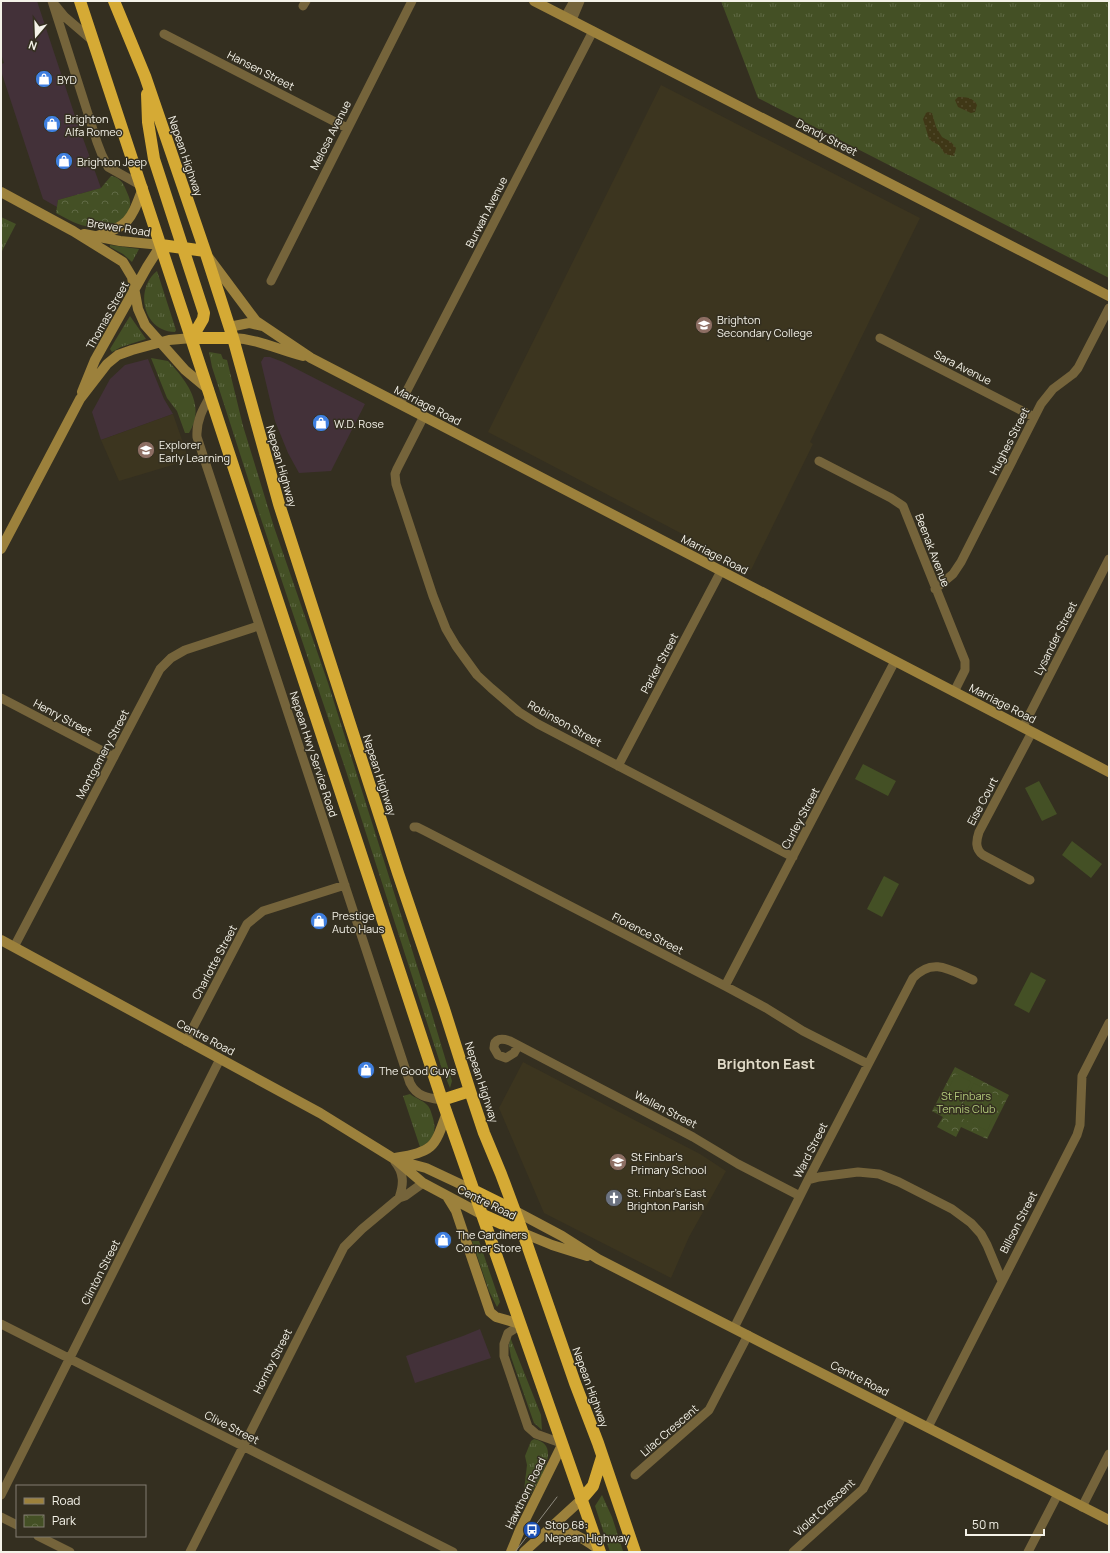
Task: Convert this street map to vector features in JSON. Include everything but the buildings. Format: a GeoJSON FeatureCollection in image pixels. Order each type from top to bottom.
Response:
{"type":"FeatureCollection","features":[{"type":"Feature","properties":{"kind":"highway"},"geometry":{"type":"LineString","coordinates":[[80,1],[143,187],[234,470],[442,1100],[599,1550]]}},
{"type":"Feature","properties":{"kind":"highway","name":"Nepean Highway"},"geometry":{"type":"LineString","coordinates":[[114,1],[146,80],[206,253],[231,332],[279,504],[398,873],[484,1133],[523,1233],[635,1552]]}},
{"type":"Feature","properties":{"kind":"highway"},"geometry":{"type":"LineString","coordinates":[[146,80],[148,122],[152,147],[161,181],[184,248],[204,314],[203,319],[192,338]]}},
{"type":"Feature","properties":{"kind":"highway"},"geometry":{"type":"LineString","coordinates":[[143,187],[161,181]]}},
{"type":"Feature","properties":{"kind":"highway"},"geometry":{"type":"LineString","coordinates":[[161,245],[206,253]]}},
{"type":"Feature","properties":{"kind":"highway"},"geometry":{"type":"LineString","coordinates":[[192,338],[231,332]]}},
{"type":"Feature","properties":{"kind":"highway"},"geometry":{"type":"LineString","coordinates":[[442,1100],[470,1091]]}},
{"type":"Feature","properties":{"kind":"highway","name":"Centre Road"},"geometry":{"type":"LineString","coordinates":[[475,1192],[515,1211]]}},
{"type":"Feature","properties":{"kind":"highway","name":"Centre Road"},"geometry":{"type":"LineString","coordinates":[[483,1215],[523,1233]]}},
{"type":"Feature","properties":{"kind":"highway"},"geometry":{"type":"LineString","coordinates":[[581,1500],[593,1486],[602,1457]]}},
{"type":"Feature","properties":{"kind":"street"},"geometry":{"type":"LineString","coordinates":[[52,1],[65,16],[95,43]]}},
{"type":"Feature","properties":{"kind":"street"},"geometry":{"type":"LineString","coordinates":[[52,1],[102,156],[108,167],[143,187],[133,213],[126,222],[114,230],[95,236]]}},
{"type":"Feature","properties":{"kind":"street","name":"Melosa Avenue"},"geometry":{"type":"LineString","coordinates":[[271,281],[412,1]]}},
{"type":"Feature","properties":{"kind":"street","name":"Dendy Street"},"geometry":{"type":"LineString","coordinates":[[534,1],[1109,296]]}},
{"type":"Feature","properties":{"kind":"street"},"geometry":{"type":"LineString","coordinates":[[568,19],[574,1]]}},
{"type":"Feature","properties":{"kind":"street"},"geometry":{"type":"LineString","coordinates":[[568,19],[580,1]]}},
{"type":"Feature","properties":{"kind":"street","name":"Burwah Avenue"},"geometry":{"type":"LineString","coordinates":[[400,404],[593,31]]}},
{"type":"Feature","properties":{"kind":"street","name":"Hansen Street"},"geometry":{"type":"LineString","coordinates":[[164,34],[347,128]]}},
{"type":"Feature","properties":{"kind":"street","name":"Brewer Road"},"geometry":{"type":"LineString","coordinates":[[1,192],[73,231],[123,262],[131,274],[138,309],[142,319],[160,342],[210,393]]}},
{"type":"Feature","properties":{"kind":"street","name":"Brewer Road"},"geometry":{"type":"LineString","coordinates":[[73,231],[120,241],[161,245]]}},
{"type":"Feature","properties":{"kind":"street","name":"Thomas Street"},"geometry":{"type":"LineString","coordinates":[[80,399],[86,379],[95,360],[161,245]]}},
{"type":"Feature","properties":{"kind":"street","name":"Marriage Road"},"geometry":{"type":"LineString","coordinates":[[206,253],[253,318],[311,358],[1109,772]]}},
{"type":"Feature","properties":{"kind":"street","name":"Hughes Street"},"geometry":{"type":"LineString","coordinates":[[935,589],[953,574],[961,562],[1041,404],[1050,392],[1073,374],[1078,368],[1109,308]]}},
{"type":"Feature","properties":{"kind":"street"},"geometry":{"type":"LineString","coordinates":[[231,332],[246,323],[253,324],[270,331]]}},
{"type":"Feature","properties":{"kind":"street","name":"Marriage Road"},"geometry":{"type":"LineString","coordinates":[[231,332],[283,351],[311,358]]}},
{"type":"Feature","properties":{"kind":"street","name":"Thomas Street"},"geometry":{"type":"LineString","coordinates":[[1,549],[80,399],[105,366],[114,358],[132,350],[178,338],[192,338]]}},
{"type":"Feature","properties":{"kind":"street","name":"Sara Avenue"},"geometry":{"type":"LineString","coordinates":[[880,338],[1034,417]]}},
{"type":"Feature","properties":{"kind":"street","name":"Nepean Hwy Service Road"},"geometry":{"type":"LineString","coordinates":[[210,393],[199,419],[197,430],[198,440],[258,626],[410,1083],[413,1090],[419,1095],[442,1100]]}},
{"type":"Feature","properties":{"kind":"street","name":"Robinson Street"},"geometry":{"type":"LineString","coordinates":[[424,416],[397,469],[395,480],[433,596],[446,629],[456,646],[477,675],[504,701],[538,724],[793,857]]}},
{"type":"Feature","properties":{"kind":"street","name":"Beenak Avenue"},"geometry":{"type":"LineString","coordinates":[[818,461],[891,498],[903,506],[935,589],[965,660],[965,670],[954,692]]}},
{"type":"Feature","properties":{"kind":"street","name":"Lysander Street"},"geometry":{"type":"LineString","coordinates":[[1028,730],[1109,559]]}},
{"type":"Feature","properties":{"kind":"street","name":"Parker Street"},"geometry":{"type":"LineString","coordinates":[[618,766],[721,571]]}},
{"type":"Feature","properties":{"kind":"street","name":"Montgomery Street"},"geometry":{"type":"LineString","coordinates":[[14,947],[157,675],[165,664],[185,650],[258,626]]}},
{"type":"Feature","properties":{"kind":"street","name":"Curley Street"},"geometry":{"type":"LineString","coordinates":[[725,986],[895,661]]}},
{"type":"Feature","properties":{"kind":"street","name":"Henry Street"},"geometry":{"type":"LineString","coordinates":[[1,698],[114,757]]}},
{"type":"Feature","properties":{"kind":"street","name":"Eise Court"},"geometry":{"type":"LineString","coordinates":[[1028,730],[979,832],[977,842],[978,850],[983,856],[1030,880]]}},
{"type":"Feature","properties":{"kind":"street","name":"Florence Street"},"geometry":{"type":"LineString","coordinates":[[414,827],[425,831],[725,986],[766,1008],[803,1031],[868,1064]]}},
{"type":"Feature","properties":{"kind":"street","name":"Charlotte Street"},"geometry":{"type":"LineString","coordinates":[[186,1041],[247,924],[263,911],[344,885]]}},
{"type":"Feature","properties":{"kind":"street","name":"Centre Road"},"geometry":{"type":"LineString","coordinates":[[1,940],[320,1113],[393,1159],[423,1183],[483,1215]]}},
{"type":"Feature","properties":{"kind":"street","name":"Ward Street"},"geometry":{"type":"LineString","coordinates":[[734,1328],[909,984],[927,967],[948,970],[973,980]]}},
{"type":"Feature","properties":{"kind":"street","name":"Billson Street"},"geometry":{"type":"LineString","coordinates":[[928,1427],[1077,1135],[1080,1125],[1082,1076],[1109,1023]]}},
{"type":"Feature","properties":{"kind":"street","name":"Wallen Street"},"geometry":{"type":"LineString","coordinates":[[518,1046],[693,1137],[738,1164],[800,1196]]}},
{"type":"Feature","properties":{"kind":"street","name":"Clinton Street"},"geometry":{"type":"LineString","coordinates":[[1,1495],[220,1060]]}},
{"type":"Feature","properties":{"kind":"street"},"geometry":{"type":"LineString","coordinates":[[399,1198],[403,1186],[403,1176],[393,1159],[429,1149],[438,1135],[447,1112]]}},
{"type":"Feature","properties":{"kind":"street","name":"Centre Road"},"geometry":{"type":"LineString","coordinates":[[393,1159],[426,1168],[475,1192]]}},
{"type":"Feature","properties":{"kind":"street"},"geometry":{"type":"LineString","coordinates":[[808,1180],[858,1172],[879,1174],[899,1182],[952,1209],[972,1223],[981,1234],[1002,1281]]}},
{"type":"Feature","properties":{"kind":"street","name":"Hornby Street"},"geometry":{"type":"LineString","coordinates":[[190,1552],[344,1247],[362,1228],[399,1198],[405,1196],[423,1183]]}},
{"type":"Feature","properties":{"kind":"street"},"geometry":{"type":"LineString","coordinates":[[447,1196],[456,1211],[490,1312],[496,1317],[520,1324]]}},
{"type":"Feature","properties":{"kind":"street","name":"Centre Road"},"geometry":{"type":"LineString","coordinates":[[515,1211],[562,1236],[598,1259],[1109,1520]]}},
{"type":"Feature","properties":{"kind":"street","name":"Centre Road"},"geometry":{"type":"LineString","coordinates":[[523,1233],[552,1246],[598,1259]]}},
{"type":"Feature","properties":{"kind":"street","name":"Clive Street"},"geometry":{"type":"LineString","coordinates":[[1,1324],[453,1552]]}},
{"type":"Feature","properties":{"kind":"street"},"geometry":{"type":"LineString","coordinates":[[520,1324],[510,1330],[507,1335],[504,1346],[505,1361],[528,1427],[534,1433],[562,1444]]}},
{"type":"Feature","properties":{"kind":"street","name":"Lilac Crescent"},"geometry":{"type":"LineString","coordinates":[[635,1475],[709,1410],[748,1336]]}},
{"type":"Feature","properties":{"kind":"street","name":"Violet Crescent"},"geometry":{"type":"LineString","coordinates":[[793,1552],[863,1489],[903,1415]]}},
{"type":"Feature","properties":{"kind":"street","name":"Hawthorn Road"},"geometry":{"type":"LineString","coordinates":[[511,1552],[520,1530],[562,1444]]}},
{"type":"Feature","properties":{"kind":"street"},"geometry":{"type":"LineString","coordinates":[[1082,1507],[1109,1454]]}},
{"type":"Feature","properties":{"kind":"street"},"geometry":{"type":"LineString","coordinates":[[1028,1552],[1058,1494]]}},
{"type":"Feature","properties":{"kind":"street"},"geometry":{"type":"LineString","coordinates":[[524,1552],[581,1500]]}},
{"type":"Feature","properties":{"kind":"street"},"geometry":{"type":"LineString","coordinates":[[1,1517],[16,1524]]}},
{"type":"Feature","properties":{"kind":"street"},"geometry":{"type":"LineString","coordinates":[[541,1536],[553,1532],[572,1533],[599,1550]]}},
{"type":"Feature","properties":{"kind":"street"},"geometry":{"type":"LineString","coordinates":[[40,1537],[70,1552]]}},
{"type":"Feature","properties":{"kind":"shaded area"},"geometry":{"type":"Polygon","coordinates":[[[1,1],[37,1],[76,119],[101,188],[58,200],[57,207],[43,199],[1,71],[1,64],[4,63],[1,54],[1,1]]]}},
{"type":"Feature","properties":{"kind":"shaded area","name":"Brighton Secondary College"},"geometry":{"type":"Polygon","coordinates":[[[661,85],[920,218],[810,442],[813,444],[751,570],[488,432],[661,85]]]}},
{"type":"Feature","properties":{"kind":"shaded area"},"geometry":{"type":"Polygon","coordinates":[[[264,357],[270,357],[283,362],[365,404],[331,471],[299,473],[288,453],[275,421],[261,362],[264,357]]]}},
{"type":"Feature","properties":{"kind":"shaded area"},"geometry":{"type":"Polygon","coordinates":[[[148,359],[164,399],[173,414],[101,440],[92,412],[110,379],[125,365],[148,359]]]}},
{"type":"Feature","properties":{"kind":"shaded area","name":"Explorer Early Learning"},"geometry":{"type":"Polygon","coordinates":[[[173,414],[189,460],[119,481],[101,440],[173,414]]]}},
{"type":"Feature","properties":{"kind":"shaded area","name":"St Finbar's Primary School"},"geometry":{"type":"Polygon","coordinates":[[[523,1062],[700,1154],[726,1171],[689,1237],[671,1278],[544,1213],[499,1108],[523,1062]]]}},
{"type":"Feature","properties":{"kind":"shaded area"},"geometry":{"type":"Polygon","coordinates":[[[480,1329],[491,1358],[415,1383],[406,1356],[480,1329]]]}},
{"type":"Feature","properties":{"kind":"green space"},"geometry":{"type":"Polygon","coordinates":[[[721,1],[1109,1],[1109,278],[758,98],[721,1]]]}},
{"type":"Feature","properties":{"kind":"green space"},"geometry":{"type":"Polygon","coordinates":[[[111,176],[116,177],[122,182],[130,199],[129,211],[121,220],[103,227],[91,227],[78,224],[56,213],[58,200],[101,188],[111,176]]]}},
{"type":"Feature","properties":{"kind":"green space"},"geometry":{"type":"Polygon","coordinates":[[[1,217],[16,224],[1,253],[1,217]]]}},
{"type":"Feature","properties":{"kind":"green space"},"geometry":{"type":"Polygon","coordinates":[[[110,245],[139,249],[132,262],[123,254],[110,247],[110,245]]]}},
{"type":"Feature","properties":{"kind":"green space"},"geometry":{"type":"Polygon","coordinates":[[[157,271],[176,330],[175,332],[164,330],[155,325],[145,308],[144,298],[146,288],[150,279],[157,271]]]}},
{"type":"Feature","properties":{"kind":"green space"},"geometry":{"type":"Polygon","coordinates":[[[130,316],[146,339],[121,347],[112,352],[110,349],[130,316]]]}},
{"type":"Feature","properties":{"kind":"green space"},"geometry":{"type":"Polygon","coordinates":[[[209,352],[221,354],[223,359],[227,360],[243,426],[274,527],[328,683],[425,991],[452,1081],[450,1088],[441,1066],[346,771],[260,516],[212,367],[209,352]]]}},
{"type":"Feature","properties":{"kind":"green space"},"geometry":{"type":"Polygon","coordinates":[[[151,358],[168,361],[182,377],[192,394],[196,413],[194,423],[189,433],[185,433],[177,411],[167,398],[151,358]]]}},
{"type":"Feature","properties":{"kind":"green space"},"geometry":{"type":"Polygon","coordinates":[[[863,764],[896,781],[888,796],[855,779],[863,764]]]}},
{"type":"Feature","properties":{"kind":"green space"},"geometry":{"type":"Polygon","coordinates":[[[1039,781],[1057,814],[1042,821],[1025,788],[1039,781]]]}},
{"type":"Feature","properties":{"kind":"green space"},"geometry":{"type":"Polygon","coordinates":[[[1072,841],[1102,864],[1091,878],[1062,855],[1072,841]]]}},
{"type":"Feature","properties":{"kind":"green space"},"geometry":{"type":"Polygon","coordinates":[[[884,876],[899,884],[882,917],[867,909],[884,876]]]}},
{"type":"Feature","properties":{"kind":"green space"},"geometry":{"type":"Polygon","coordinates":[[[1031,972],[1046,980],[1029,1013],[1014,1005],[1031,972]]]}},
{"type":"Feature","properties":{"kind":"green space","name":"St Finbars Tennis Club"},"geometry":{"type":"Polygon","coordinates":[[[955,1067],[1009,1095],[987,1139],[961,1127],[956,1137],[937,1127],[943,1117],[932,1111],[955,1067]]]}},
{"type":"Feature","properties":{"kind":"green space"},"geometry":{"type":"Polygon","coordinates":[[[956,1074],[971,1082],[954,1115],[939,1107],[956,1074]]]}},
{"type":"Feature","properties":{"kind":"green space"},"geometry":{"type":"Polygon","coordinates":[[[974,1083],[985,1089],[969,1122],[957,1116],[974,1083]]]}},
{"type":"Feature","properties":{"kind":"green space"},"geometry":{"type":"Polygon","coordinates":[[[988,1091],[1003,1098],[987,1131],[972,1123],[988,1091]]]}},
{"type":"Feature","properties":{"kind":"green space"},"geometry":{"type":"Polygon","coordinates":[[[410,1094],[427,1105],[434,1120],[434,1134],[432,1138],[420,1147],[403,1096],[410,1094]]]}},
{"type":"Feature","properties":{"kind":"green space"},"geometry":{"type":"Polygon","coordinates":[[[472,1241],[479,1241],[500,1302],[497,1307],[489,1291],[472,1241]]]}},
{"type":"Feature","properties":{"kind":"green space"},"geometry":{"type":"Polygon","coordinates":[[[510,1337],[541,1415],[542,1430],[534,1423],[511,1357],[509,1346],[510,1337]]]}},
{"type":"Feature","properties":{"kind":"green space"},"geometry":{"type":"Polygon","coordinates":[[[534,1439],[543,1443],[547,1449],[548,1457],[542,1475],[528,1500],[523,1499],[527,1465],[525,1456],[531,1441],[534,1439]]]}},
{"type":"Feature","properties":{"kind":"green space"},"geometry":{"type":"Polygon","coordinates":[[[602,1495],[612,1517],[623,1551],[610,1552],[595,1506],[602,1495]]]}},
{"type":"Feature","properties":{"kind":"sand"},"geometry":{"type":"Polygon","coordinates":[[[958,97],[966,97],[973,100],[977,105],[975,112],[971,113],[958,107],[955,100],[958,97]]]}},
{"type":"Feature","properties":{"kind":"sand"},"geometry":{"type":"Polygon","coordinates":[[[928,112],[932,113],[936,127],[942,137],[951,142],[956,148],[954,156],[945,154],[939,145],[929,139],[923,119],[928,112]]]}},
{"type":"Feature","properties":{"kind":"tram line"},"geometry":{"type":"LineString","coordinates":[[515,1552],[557,1497]]}},
{"type":"Feature","properties":{"kind":"place","name":"BYD"},"geometry":{"type":"Point","coordinates":[44,79]}},
{"type":"Feature","properties":{"kind":"place","name":"Brighton Alfa Romeo"},"geometry":{"type":"Point","coordinates":[52,124]}},
{"type":"Feature","properties":{"kind":"place","name":"Brighton Jeep"},"geometry":{"type":"Point","coordinates":[64,161]}},
{"type":"Feature","properties":{"kind":"place","name":"Brighton Secondary College"},"geometry":{"type":"Point","coordinates":[704,325]}},
{"type":"Feature","properties":{"kind":"place","name":"W.D. Rose"},"geometry":{"type":"Point","coordinates":[321,423]}},
{"type":"Feature","properties":{"kind":"place","name":"Explorer Early Learning"},"geometry":{"type":"Point","coordinates":[146,450]}},
{"type":"Feature","properties":{"kind":"place","name":"Prestige Auto Haus"},"geometry":{"type":"Point","coordinates":[319,921]}},
{"type":"Feature","properties":{"kind":"place","name":"The Good Guys"},"geometry":{"type":"Point","coordinates":[366,1070]}},
{"type":"Feature","properties":{"kind":"place","name":"St Finbar's Primary School"},"geometry":{"type":"Point","coordinates":[618,1162]}},
{"type":"Feature","properties":{"kind":"place","name":"St. Finbar's East Brighton Parish"},"geometry":{"type":"Point","coordinates":[614,1198]}},
{"type":"Feature","properties":{"kind":"place","name":"The Gardiners Corner Store"},"geometry":{"type":"Point","coordinates":[443,1240]}},
{"type":"Feature","properties":{"kind":"place","name":"Stop 68: Nepean Highway"},"geometry":{"type":"Point","coordinates":[532,1530]}},
{"type":"Feature","properties":{"kind":"district","name":"Brighton East"},"geometry":{"type":"Point","coordinates":[766,1063]}}]}
